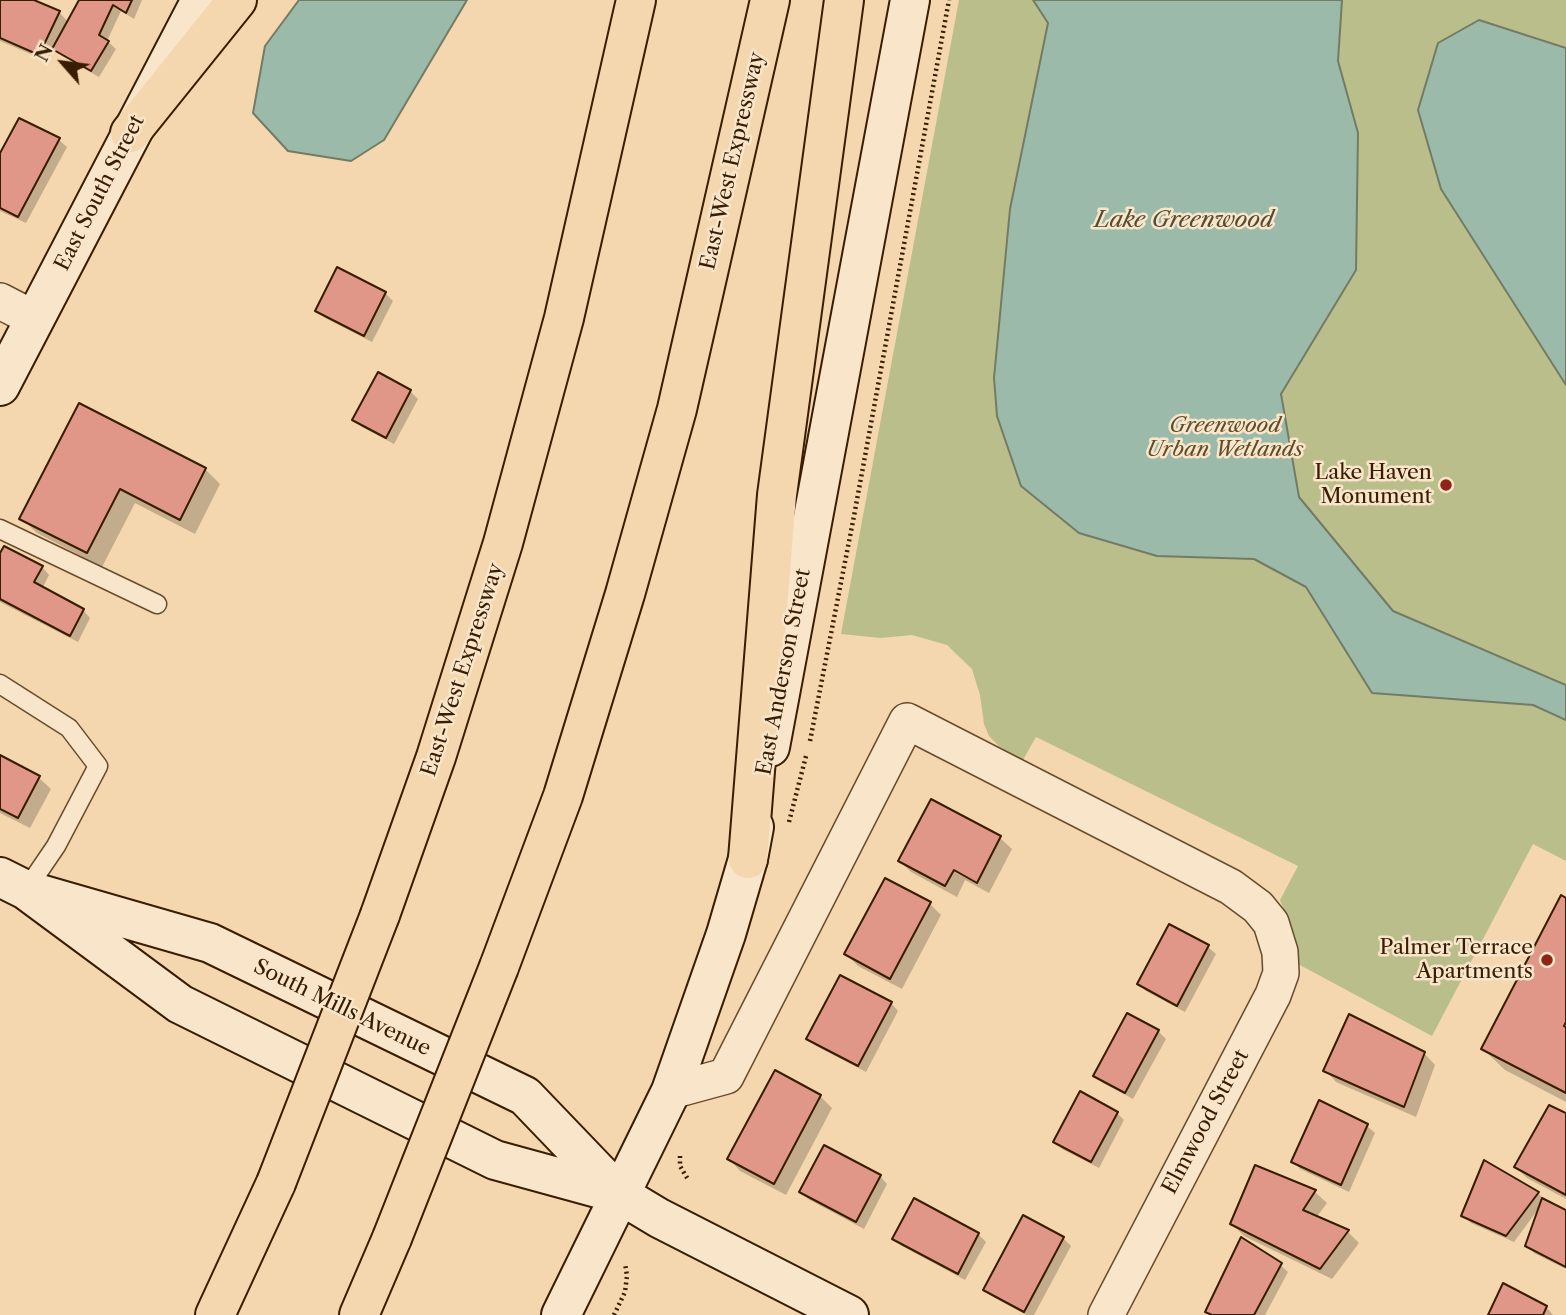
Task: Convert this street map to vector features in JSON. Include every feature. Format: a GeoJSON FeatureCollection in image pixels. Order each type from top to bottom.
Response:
{"type":"FeatureCollection","features":[{"type":"Feature","properties":{"kind":"highway"},"geometry":{"type":"LineString","coordinates":[[130,133],[237,0]]}},
{"type":"Feature","properties":{"kind":"highway","name":"East-West Expressway"},"geometry":{"type":"LineString","coordinates":[[215,1315],[276,1183],[380,915],[436,757],[506,530],[564,318],[636,0]]}},
{"type":"Feature","properties":{"kind":"highway","name":"East-West Expressway"},"geometry":{"type":"LineString","coordinates":[[359,1315],[499,967],[563,796],[625,593],[677,409],[770,0]]}},
{"type":"Feature","properties":{"kind":"highway"},"geometry":{"type":"LineString","coordinates":[[748,859],[777,495],[844,0]]}},
{"type":"Feature","properties":{"kind":"main road","name":"East South Street"},"geometry":{"type":"LineString","coordinates":[[0,386],[201,0]]}},
{"type":"Feature","properties":{"kind":"main road","name":"East Anderson Street"},"geometry":{"type":"LineString","coordinates":[[561,1315],[671,1091],[722,946],[748,859],[910,0]]}},
{"type":"Feature","properties":{"kind":"main road","name":"South Mills Avenue"},"geometry":{"type":"LineString","coordinates":[[13,883],[180,1004],[495,1160],[620,1194]]}},
{"type":"Feature","properties":{"kind":"main road","name":"South Mills Avenue"},"geometry":{"type":"LineString","coordinates":[[13,883],[209,943],[525,1096],[620,1194],[659,1219],[849,1315]]}},
{"type":"Feature","properties":{"kind":"street"},"geometry":{"type":"LineString","coordinates":[[0,301],[35,319]]}},
{"type":"Feature","properties":{"kind":"street","name":"Elmwood Street"},"geometry":{"type":"LineString","coordinates":[[671,1091],[726,1076],[907,721],[1231,887],[1258,907],[1271,923],[1280,952],[1281,973],[1273,995],[1106,1315]]}},
{"type":"Feature","properties":{"kind":"lane"},"geometry":{"type":"LineString","coordinates":[[0,529],[157,604]]}},
{"type":"Feature","properties":{"kind":"lane"},"geometry":{"type":"LineString","coordinates":[[0,684],[69,728],[98,766],[56,846],[13,883]]}},
{"type":"Feature","properties":{"kind":"path"},"geometry":{"type":"LineString","coordinates":[[614,1315],[625,1292],[625,1262]]}},
{"type":"Feature","properties":{"kind":"green space","name":"Greenwood Urban Wetlands"},"geometry":{"type":"Polygon","coordinates":[[[959,0],[1566,0],[1566,861],[1533,844],[1432,1036],[1298,964],[1294,937],[1280,900],[1298,866],[1036,737],[1023,760],[1000,747],[989,736],[984,724],[980,695],[972,669],[947,645],[912,635],[881,638],[841,634],[959,0]]]}},
{"type":"Feature","properties":{"kind":"water"},"geometry":{"type":"Polygon","coordinates":[[[299,0],[467,0],[384,140],[351,161],[288,151],[253,113],[265,46],[299,0]]]}},
{"type":"Feature","properties":{"kind":"water","name":"Lake Greenwood"},"geometry":{"type":"Polygon","coordinates":[[[1033,0],[1342,0],[1338,61],[1358,133],[1356,270],[1281,394],[1299,497],[1393,611],[1566,685],[1566,720],[1533,705],[1372,693],[1306,587],[1254,559],[1157,556],[1079,533],[1021,486],[997,416],[994,378],[1010,209],[1048,23],[1033,0]]]}},
{"type":"Feature","properties":{"kind":"water"},"geometry":{"type":"Polygon","coordinates":[[[1479,20],[1566,48],[1566,385],[1441,189],[1418,110],[1438,43],[1479,20]]]}},
{"type":"Feature","properties":{"kind":"building"},"geometry":{"type":"Polygon","coordinates":[[[0,0],[34,0],[60,11],[39,55],[0,38],[0,0]]]}},
{"type":"Feature","properties":{"kind":"building"},"geometry":{"type":"Polygon","coordinates":[[[79,0],[132,0],[126,13],[113,5],[99,35],[109,41],[91,71],[52,49],[79,0]]]}},
{"type":"Feature","properties":{"kind":"building"},"geometry":{"type":"Polygon","coordinates":[[[19,118],[60,138],[18,217],[0,208],[0,153],[19,118]]]}},
{"type":"Feature","properties":{"kind":"building"},"geometry":{"type":"Polygon","coordinates":[[[337,267],[386,292],[364,336],[315,311],[337,267]]]}},
{"type":"Feature","properties":{"kind":"building"},"geometry":{"type":"Polygon","coordinates":[[[378,372],[411,390],[386,438],[352,420],[378,372]]]}},
{"type":"Feature","properties":{"kind":"building"},"geometry":{"type":"Polygon","coordinates":[[[79,403],[206,468],[180,520],[120,489],[87,553],[19,519],[79,403]]]}},
{"type":"Feature","properties":{"kind":"building"},"geometry":{"type":"Polygon","coordinates":[[[4,546],[43,566],[34,582],[84,609],[70,636],[0,599],[0,553],[4,546]]]}},
{"type":"Feature","properties":{"kind":"building"},"geometry":{"type":"Polygon","coordinates":[[[0,755],[40,776],[18,818],[0,809],[0,755]]]}},
{"type":"Feature","properties":{"kind":"building"},"geometry":{"type":"Polygon","coordinates":[[[931,799],[1001,836],[977,883],[954,870],[945,886],[898,861],[931,799]]]}},
{"type":"Feature","properties":{"kind":"building"},"geometry":{"type":"Polygon","coordinates":[[[885,878],[931,902],[890,979],[844,954],[885,878]]]}},
{"type":"Feature","properties":{"kind":"building","name":"Palmer Terrace Apartments"},"geometry":{"type":"Polygon","coordinates":[[[1561,895],[1566,898],[1566,1093],[1481,1049],[1561,895]]]}},
{"type":"Feature","properties":{"kind":"building"},"geometry":{"type":"Polygon","coordinates":[[[1169,924],[1209,945],[1177,1006],[1137,984],[1169,924]]]}},
{"type":"Feature","properties":{"kind":"building"},"geometry":{"type":"Polygon","coordinates":[[[840,975],[892,1002],[858,1066],[806,1039],[840,975]]]}},
{"type":"Feature","properties":{"kind":"building"},"geometry":{"type":"Polygon","coordinates":[[[1127,1013],[1159,1030],[1125,1093],[1093,1076],[1127,1013]]]}},
{"type":"Feature","properties":{"kind":"building"},"geometry":{"type":"Polygon","coordinates":[[[1349,1014],[1425,1052],[1404,1107],[1323,1071],[1349,1014]]]}},
{"type":"Feature","properties":{"kind":"building"},"geometry":{"type":"Polygon","coordinates":[[[775,1070],[821,1095],[774,1184],[727,1159],[775,1070]]]}},
{"type":"Feature","properties":{"kind":"building"},"geometry":{"type":"Polygon","coordinates":[[[1080,1091],[1118,1112],[1091,1162],[1053,1142],[1080,1091]]]}},
{"type":"Feature","properties":{"kind":"building"},"geometry":{"type":"Polygon","coordinates":[[[1319,1100],[1368,1124],[1341,1185],[1291,1162],[1319,1100]]]}},
{"type":"Feature","properties":{"kind":"building"},"geometry":{"type":"Polygon","coordinates":[[[1549,1105],[1566,1113],[1566,1195],[1514,1167],[1549,1105]]]}},
{"type":"Feature","properties":{"kind":"building"},"geometry":{"type":"Polygon","coordinates":[[[824,1145],[881,1175],[856,1222],[799,1192],[824,1145]]]}},
{"type":"Feature","properties":{"kind":"building"},"geometry":{"type":"Polygon","coordinates":[[[1484,1160],[1539,1192],[1506,1236],[1461,1216],[1484,1160]]]}},
{"type":"Feature","properties":{"kind":"building"},"geometry":{"type":"Polygon","coordinates":[[[1255,1165],[1316,1190],[1303,1210],[1349,1230],[1320,1269],[1230,1224],[1255,1165]]]}},
{"type":"Feature","properties":{"kind":"building"},"geometry":{"type":"Polygon","coordinates":[[[914,1198],[979,1233],[958,1274],[892,1239],[914,1198]]]}},
{"type":"Feature","properties":{"kind":"building"},"geometry":{"type":"Polygon","coordinates":[[[1542,1198],[1566,1210],[1566,1267],[1525,1246],[1542,1198]]]}},
{"type":"Feature","properties":{"kind":"building"},"geometry":{"type":"Polygon","coordinates":[[[1023,1215],[1064,1237],[1024,1312],[983,1290],[1023,1215]]]}},
{"type":"Feature","properties":{"kind":"building"},"geometry":{"type":"Polygon","coordinates":[[[1241,1237],[1282,1263],[1254,1315],[1212,1315],[1205,1312],[1241,1237]]]}},
{"type":"Feature","properties":{"kind":"building"},"geometry":{"type":"Polygon","coordinates":[[[1503,1283],[1547,1306],[1543,1315],[1488,1315],[1503,1283]]]}},
{"type":"Feature","properties":{"kind":"place","name":"Lake Haven Monument"},"geometry":{"type":"Point","coordinates":[1446,485]}},
{"type":"Feature","properties":{"kind":"place","name":"Palmer Terrace Apartments"},"geometry":{"type":"Point","coordinates":[1547,960]}}]}
